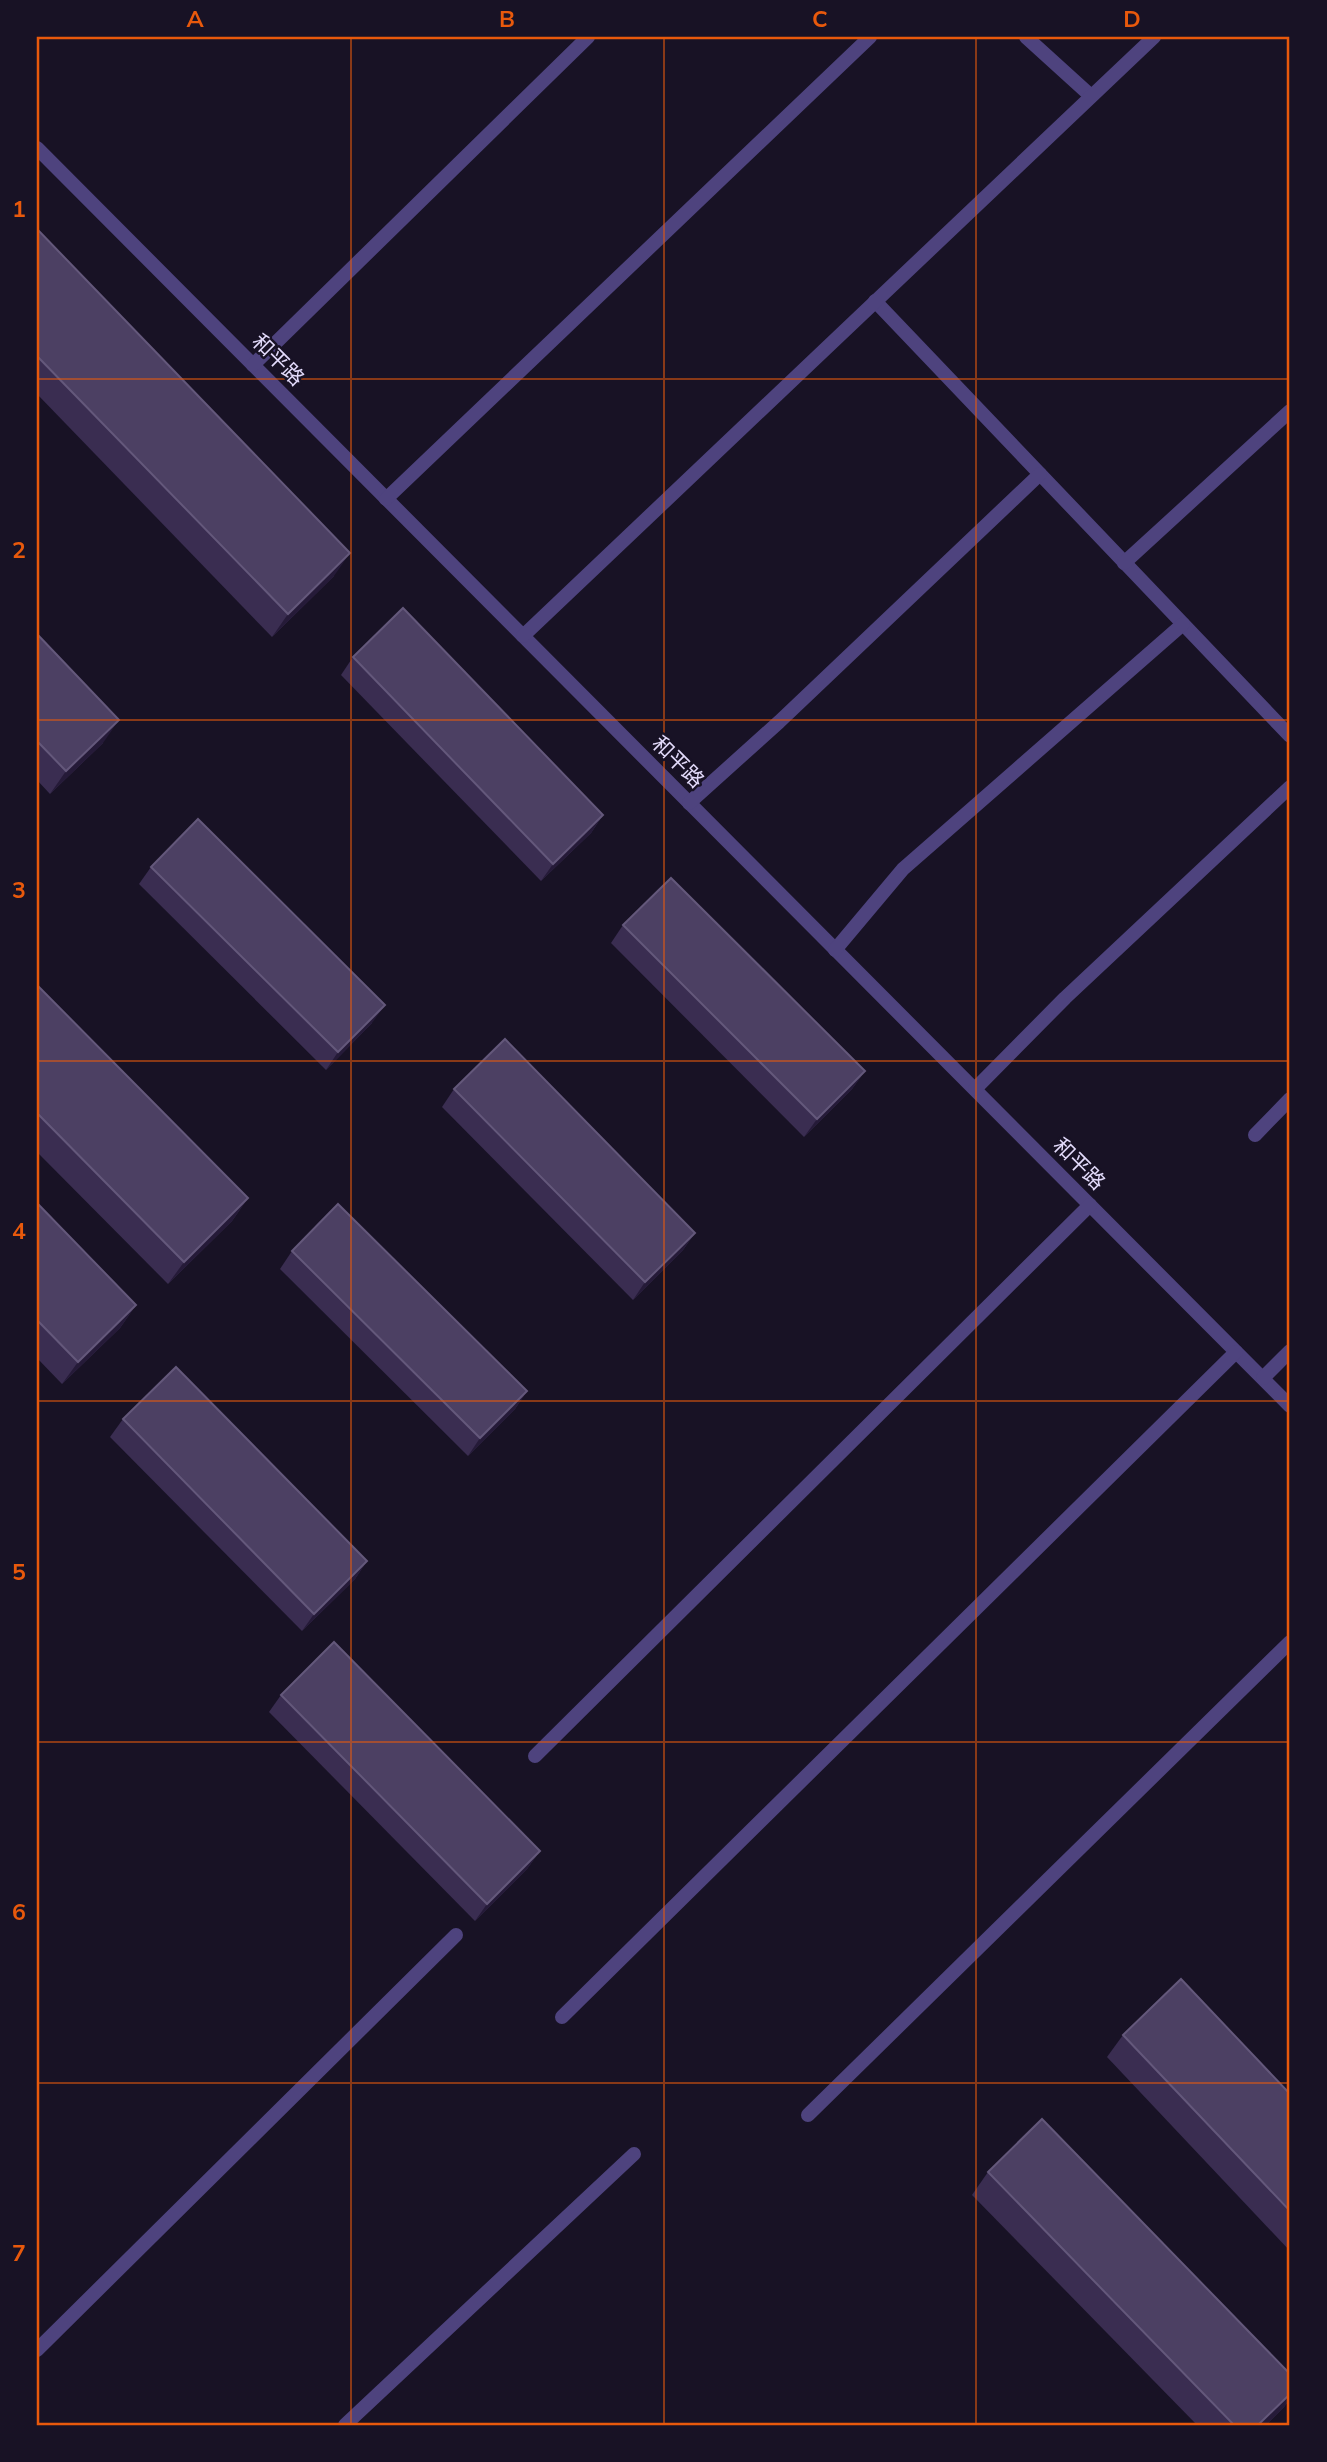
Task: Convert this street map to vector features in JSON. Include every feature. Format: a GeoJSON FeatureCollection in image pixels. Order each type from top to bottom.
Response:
{"type":"FeatureCollection","features":[{"type":"Feature","properties":{"kind":"street"},"geometry":{"type":"LineString","coordinates":[[253,365],[588,37]]}},
{"type":"Feature","properties":{"kind":"street"},"geometry":{"type":"LineString","coordinates":[[386,499],[870,37]]}},
{"type":"Feature","properties":{"kind":"street"},"geometry":{"type":"LineString","coordinates":[[1026,37],[1091,96]]}},
{"type":"Feature","properties":{"kind":"street"},"geometry":{"type":"LineString","coordinates":[[523,636],[1154,37]]}},
{"type":"Feature","properties":{"kind":"street","name":"和平路"},"geometry":{"type":"LineString","coordinates":[[37,148],[1290,1406]]}},
{"type":"Feature","properties":{"kind":"street"},"geometry":{"type":"LineString","coordinates":[[875,301],[1290,736]]}},
{"type":"Feature","properties":{"kind":"street"},"geometry":{"type":"LineString","coordinates":[[1124,563],[1290,411]]}},
{"type":"Feature","properties":{"kind":"street"},"geometry":{"type":"LineString","coordinates":[[689,803],[779,722],[1040,474]]}},
{"type":"Feature","properties":{"kind":"street"},"geometry":{"type":"LineString","coordinates":[[835,950],[903,869],[1183,624]]}},
{"type":"Feature","properties":{"kind":"street"},"geometry":{"type":"LineString","coordinates":[[975,1089],[1065,998],[1290,787]]}},
{"type":"Feature","properties":{"kind":"street"},"geometry":{"type":"LineString","coordinates":[[1255,1136],[1290,1099]]}},
{"type":"Feature","properties":{"kind":"street"},"geometry":{"type":"LineString","coordinates":[[535,1756],[1090,1205]]}},
{"type":"Feature","properties":{"kind":"street"},"geometry":{"type":"LineString","coordinates":[[1263,1378],[1290,1351]]}},
{"type":"Feature","properties":{"kind":"street"},"geometry":{"type":"LineString","coordinates":[[562,2017],[1236,1352]]}},
{"type":"Feature","properties":{"kind":"street"},"geometry":{"type":"LineString","coordinates":[[808,2115],[1290,1642]]}},
{"type":"Feature","properties":{"kind":"street"},"geometry":{"type":"LineString","coordinates":[[37,2350],[456,1935]]}},
{"type":"Feature","properties":{"kind":"street"},"geometry":{"type":"LineString","coordinates":[[345,2425],[634,2154]]}},
{"type":"Feature","properties":{"kind":"building"},"geometry":{"type":"Polygon","coordinates":[[[37,229],[350,553],[288,614],[37,356],[37,229]]]}},
{"type":"Feature","properties":{"kind":"building"},"geometry":{"type":"Polygon","coordinates":[[[403,608],[603,815],[553,864],[353,657],[403,608]]]}},
{"type":"Feature","properties":{"kind":"building"},"geometry":{"type":"Polygon","coordinates":[[[37,634],[119,720],[66,771],[37,741],[37,634]]]}},
{"type":"Feature","properties":{"kind":"building"},"geometry":{"type":"Polygon","coordinates":[[[198,819],[385,1005],[338,1052],[151,867],[198,819]]]}},
{"type":"Feature","properties":{"kind":"building"},"geometry":{"type":"Polygon","coordinates":[[[671,878],[865,1071],[817,1119],[623,925],[671,878]]]}},
{"type":"Feature","properties":{"kind":"building"},"geometry":{"type":"Polygon","coordinates":[[[37,985],[248,1198],[184,1262],[37,1113],[37,985]]]}},
{"type":"Feature","properties":{"kind":"building"},"geometry":{"type":"Polygon","coordinates":[[[505,1039],[695,1233],[645,1282],[454,1089],[505,1039]]]}},
{"type":"Feature","properties":{"kind":"building"},"geometry":{"type":"Polygon","coordinates":[[[37,1203],[136,1305],[78,1362],[37,1320],[37,1203]]]}},
{"type":"Feature","properties":{"kind":"building"},"geometry":{"type":"Polygon","coordinates":[[[338,1204],[527,1391],[480,1438],[292,1251],[338,1204]]]}},
{"type":"Feature","properties":{"kind":"building"},"geometry":{"type":"Polygon","coordinates":[[[176,1367],[367,1561],[314,1614],[123,1419],[176,1367]]]}},
{"type":"Feature","properties":{"kind":"building"},"geometry":{"type":"Polygon","coordinates":[[[334,1642],[540,1851],[487,1904],[281,1695],[334,1642]]]}},
{"type":"Feature","properties":{"kind":"building"},"geometry":{"type":"Polygon","coordinates":[[[1181,1979],[1290,2094],[1290,2211],[1123,2035],[1181,1979]]]}},
{"type":"Feature","properties":{"kind":"building"},"geometry":{"type":"Polygon","coordinates":[[[1042,2119],[1290,2374],[1290,2394],[1258,2425],[1234,2425],[988,2172],[1042,2119]]]}}]}
